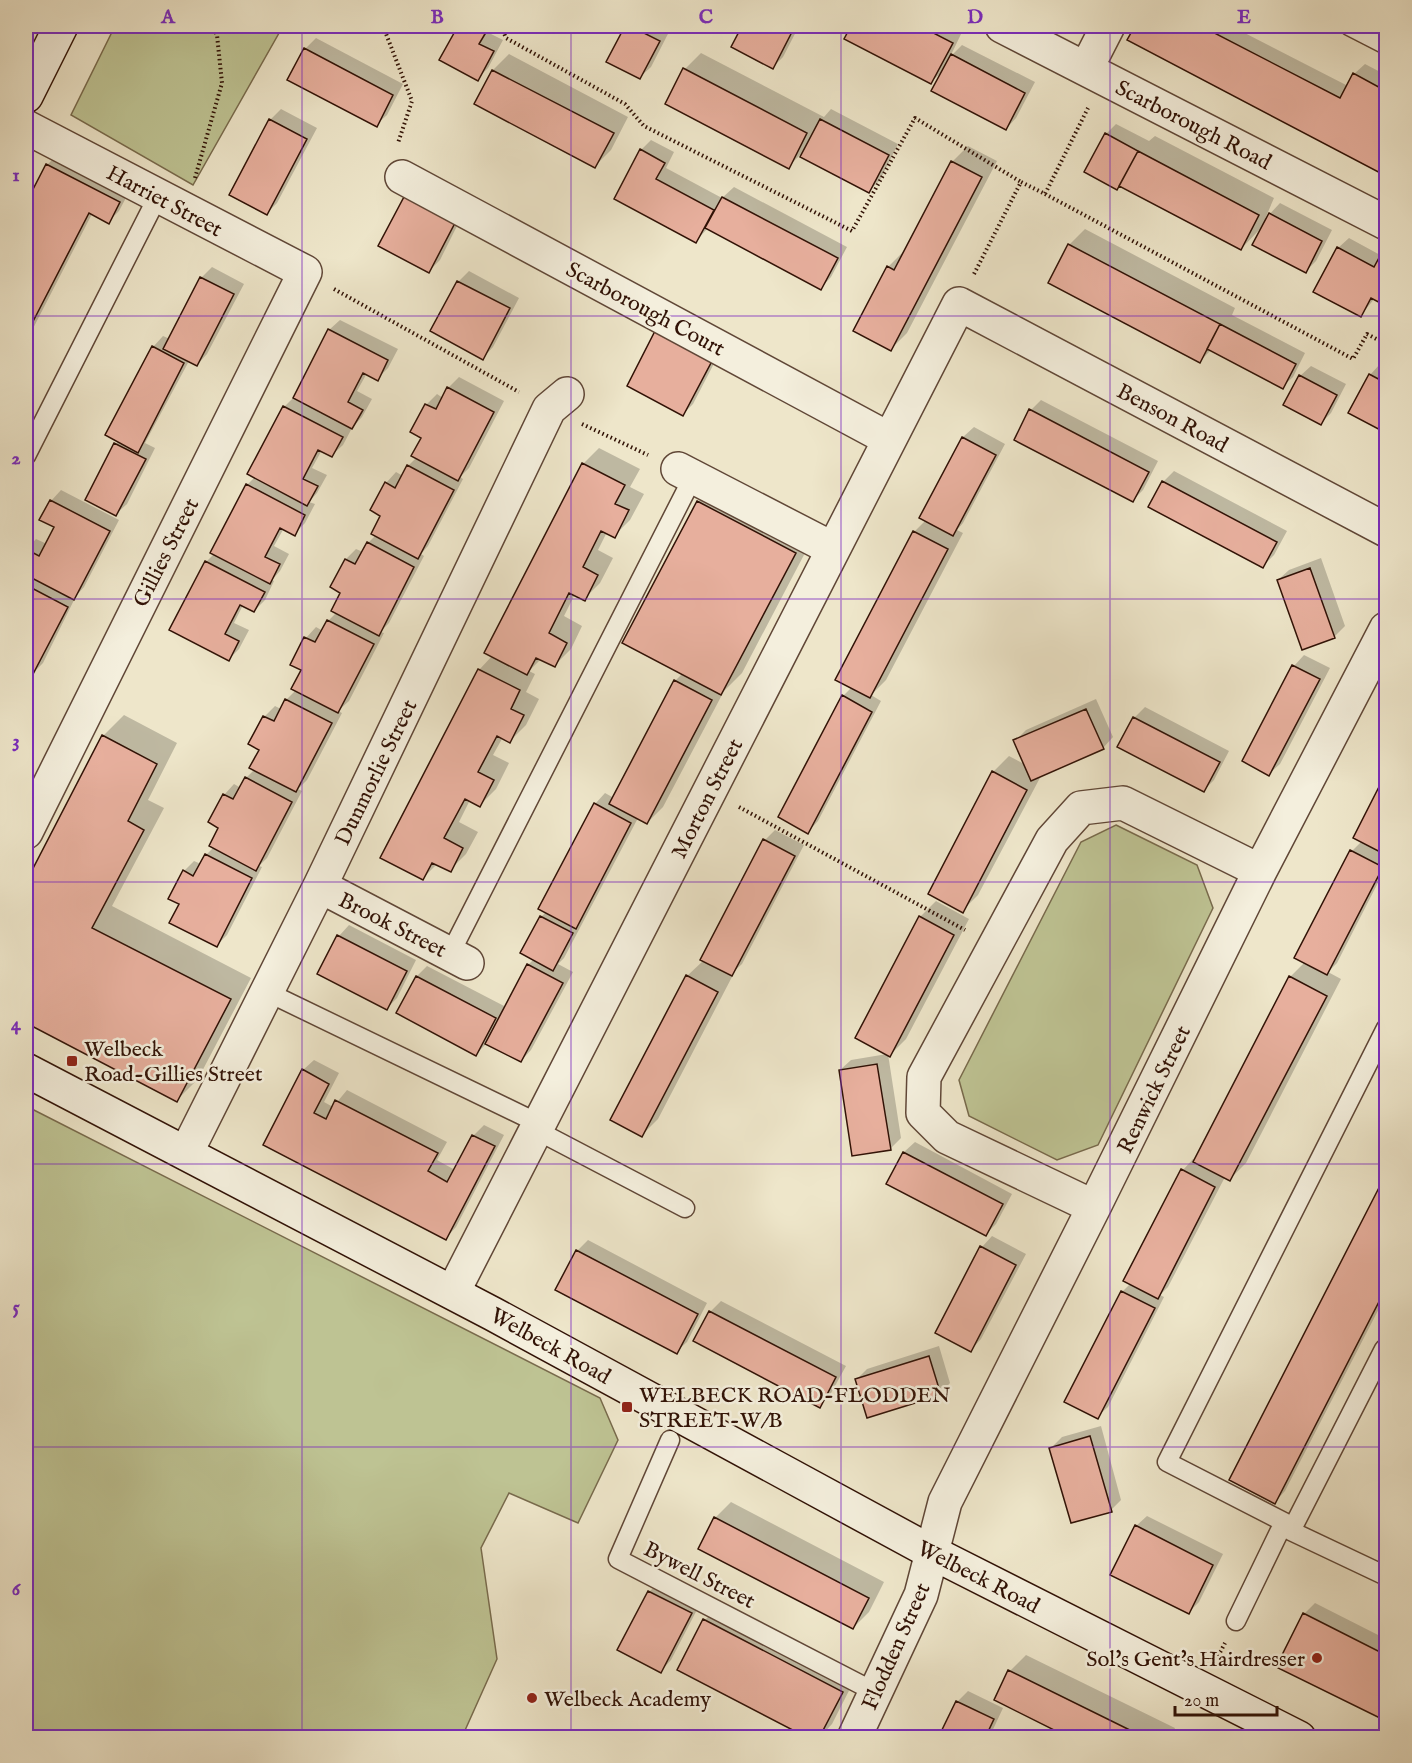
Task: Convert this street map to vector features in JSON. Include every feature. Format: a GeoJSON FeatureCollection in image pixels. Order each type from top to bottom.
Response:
{"type":"FeatureCollection","features":[{"type":"Feature","properties":{"kind":"street"},"geometry":{"type":"LineString","coordinates":[[26,96],[61,26]]}},
{"type":"Feature","properties":{"kind":"street","name":"Scarborough Road"},"geometry":{"type":"LineString","coordinates":[[1002,26],[1386,223]]}},
{"type":"Feature","properties":{"kind":"street"},"geometry":{"type":"LineString","coordinates":[[1086,69],[1108,26]]}},
{"type":"Feature","properties":{"kind":"street","name":"Harriet Street"},"geometry":{"type":"LineString","coordinates":[[26,127],[305,272]]}},
{"type":"Feature","properties":{"kind":"street","name":"Scarborough Court"},"geometry":{"type":"LineString","coordinates":[[402,177],[890,439]]}},
{"type":"Feature","properties":{"kind":"street","name":"Gillies Street"},"geometry":{"type":"LineString","coordinates":[[26,832],[305,272]]}},
{"type":"Feature","properties":{"kind":"street","name":"Morton Street"},"geometry":{"type":"LineString","coordinates":[[453,1292],[959,304]]}},
{"type":"Feature","properties":{"kind":"street","name":"Benson Road"},"geometry":{"type":"LineString","coordinates":[[959,304],[1386,530]]}},
{"type":"Feature","properties":{"kind":"street","name":"Dunmorlie Street"},"geometry":{"type":"LineString","coordinates":[[186,1153],[558,401]]}},
{"type":"Feature","properties":{"kind":"street"},"geometry":{"type":"LineString","coordinates":[[686,473],[833,549]]}},
{"type":"Feature","properties":{"kind":"street","name":"Renwick Street"},"geometry":{"type":"LineString","coordinates":[[933,1553],[945,1502],[1260,871],[1386,630]]}},
{"type":"Feature","properties":{"kind":"street"},"geometry":{"type":"LineString","coordinates":[[1094,1207],[947,1137],[923,1113],[924,1077],[1052,840],[1081,808],[1123,803],[1260,871]]}},
{"type":"Feature","properties":{"kind":"street","name":"Brook Street"},"geometry":{"type":"LineString","coordinates":[[320,886],[458,958]]}},
{"type":"Feature","properties":{"kind":"street","name":"Welbeck Road"},"geometry":{"type":"LineString","coordinates":[[26,1070],[453,1292],[933,1553],[1289,1735]]}},
{"type":"Feature","properties":{"kind":"street","name":"Flodden Street"},"geometry":{"type":"LineString","coordinates":[[854,1737],[921,1594],[933,1553]]}},
{"type":"Feature","properties":{"kind":"lane"},"geometry":{"type":"LineString","coordinates":[[1349,26],[1386,45]]}},
{"type":"Feature","properties":{"kind":"lane"},"geometry":{"type":"LineString","coordinates":[[26,456],[172,203]]}},
{"type":"Feature","properties":{"kind":"lane"},"geometry":{"type":"LineString","coordinates":[[458,958],[686,473]]}},
{"type":"Feature","properties":{"kind":"lane"},"geometry":{"type":"LineString","coordinates":[[267,992],[538,1127],[685,1208]]}},
{"type":"Feature","properties":{"kind":"lane"},"geometry":{"type":"LineString","coordinates":[[1386,1028],[1167,1462],[1386,1576]]}},
{"type":"Feature","properties":{"kind":"lane"},"geometry":{"type":"LineString","coordinates":[[1236,1621],[1384,1349]]}},
{"type":"Feature","properties":{"kind":"lane","name":"Bywell Street"},"geometry":{"type":"LineString","coordinates":[[670,1440],[618,1559],[875,1692]]}},
{"type":"Feature","properties":{"kind":"path"},"geometry":{"type":"LineString","coordinates":[[172,203],[222,83],[217,35],[212,26]]}},
{"type":"Feature","properties":{"kind":"path"},"geometry":{"type":"LineString","coordinates":[[383,26],[412,101],[393,156],[402,177]]}},
{"type":"Feature","properties":{"kind":"path"},"geometry":{"type":"LineString","coordinates":[[501,26],[506,38],[625,104],[644,126],[852,231],[915,118],[1021,182],[1353,360],[1367,334],[1386,344]]}},
{"type":"Feature","properties":{"kind":"path"},"geometry":{"type":"LineString","coordinates":[[1045,194],[1089,106],[1086,69]]}},
{"type":"Feature","properties":{"kind":"path"},"geometry":{"type":"LineString","coordinates":[[959,304],[1021,182]]}},
{"type":"Feature","properties":{"kind":"path"},"geometry":{"type":"LineString","coordinates":[[305,272],[558,401],[686,473]]}},
{"type":"Feature","properties":{"kind":"path"},"geometry":{"type":"LineString","coordinates":[[710,791],[994,946]]}},
{"type":"Feature","properties":{"kind":"path"},"geometry":{"type":"LineString","coordinates":[[1202,1689],[1236,1621]]}},
{"type":"Feature","properties":{"kind":"green space"},"geometry":{"type":"Polygon","coordinates":[[[115,26],[283,26],[193,185],[71,115],[115,26]]]}},
{"type":"Feature","properties":{"kind":"green space"},"geometry":{"type":"Polygon","coordinates":[[[1116,825],[1197,865],[1213,908],[1098,1145],[1057,1160],[969,1116],[959,1080],[1081,842],[1116,825]]]}},
{"type":"Feature","properties":{"kind":"green space"},"geometry":{"type":"Polygon","coordinates":[[[26,1106],[600,1398],[618,1440],[578,1523],[509,1493],[481,1548],[497,1659],[462,1737],[26,1737],[26,1106]]]}},
{"type":"Feature","properties":{"kind":"building"},"geometry":{"type":"Polygon","coordinates":[[[458,26],[468,26],[485,34],[479,44],[494,51],[478,81],[439,60],[458,26]]]}},
{"type":"Feature","properties":{"kind":"building"},"geometry":{"type":"Polygon","coordinates":[[[606,26],[619,26],[616,31],[606,26]]]}},
{"type":"Feature","properties":{"kind":"building"},"geometry":{"type":"Polygon","coordinates":[[[625,26],[630,26],[660,41],[640,79],[606,62],[625,26]]]}},
{"type":"Feature","properties":{"kind":"building"},"geometry":{"type":"Polygon","coordinates":[[[742,26],[795,26],[773,69],[731,47],[742,26]]]}},
{"type":"Feature","properties":{"kind":"building"},"geometry":{"type":"Polygon","coordinates":[[[851,26],[920,26],[953,43],[931,84],[844,39],[851,26]]]}},
{"type":"Feature","properties":{"kind":"building"},"geometry":{"type":"Polygon","coordinates":[[[1135,26],[1201,26],[1340,98],[1353,73],[1386,91],[1386,176],[1127,40],[1135,26]]]}},
{"type":"Feature","properties":{"kind":"building"},"geometry":{"type":"Polygon","coordinates":[[[304,48],[393,95],[377,127],[287,80],[304,48]]]}},
{"type":"Feature","properties":{"kind":"building"},"geometry":{"type":"Polygon","coordinates":[[[951,54],[1025,93],[1006,130],[931,91],[951,54]]]}},
{"type":"Feature","properties":{"kind":"building"},"geometry":{"type":"Polygon","coordinates":[[[683,68],[807,133],[789,169],[665,104],[683,68]]]}},
{"type":"Feature","properties":{"kind":"building"},"geometry":{"type":"Polygon","coordinates":[[[492,70],[614,133],[595,168],[474,104],[492,70]]]}},
{"type":"Feature","properties":{"kind":"building"},"geometry":{"type":"Polygon","coordinates":[[[269,119],[307,139],[267,215],[229,195],[269,119]]]}},
{"type":"Feature","properties":{"kind":"building"},"geometry":{"type":"Polygon","coordinates":[[[820,119],[889,155],[869,193],[800,157],[820,119]]]}},
{"type":"Feature","properties":{"kind":"building"},"geometry":{"type":"Polygon","coordinates":[[[1105,133],[1138,151],[1117,190],[1084,172],[1105,133]]]}},
{"type":"Feature","properties":{"kind":"building"},"geometry":{"type":"Polygon","coordinates":[[[640,149],[665,163],[656,179],[714,210],[696,243],[614,199],[640,149]]]}},
{"type":"Feature","properties":{"kind":"building"},"geometry":{"type":"Polygon","coordinates":[[[1138,151],[1259,215],[1241,250],[1119,186],[1138,151]]]}},
{"type":"Feature","properties":{"kind":"building"},"geometry":{"type":"Polygon","coordinates":[[[951,161],[982,177],[891,351],[853,331],[887,266],[894,270],[951,161]]]}},
{"type":"Feature","properties":{"kind":"building"},"geometry":{"type":"Polygon","coordinates":[[[46,164],[120,202],[109,224],[89,213],[26,335],[26,203],[46,164]]]}},
{"type":"Feature","properties":{"kind":"building"},"geometry":{"type":"Polygon","coordinates":[[[405,195],[456,221],[429,273],[378,246],[405,195]]]}},
{"type":"Feature","properties":{"kind":"building"},"geometry":{"type":"Polygon","coordinates":[[[722,197],[838,258],[821,290],[705,228],[722,197]]]}},
{"type":"Feature","properties":{"kind":"building"},"geometry":{"type":"Polygon","coordinates":[[[1269,213],[1322,241],[1306,273],[1252,245],[1269,213]]]}},
{"type":"Feature","properties":{"kind":"building"},"geometry":{"type":"Polygon","coordinates":[[[1068,244],[1220,324],[1200,363],[1048,283],[1068,244]]]}},
{"type":"Feature","properties":{"kind":"building"},"geometry":{"type":"Polygon","coordinates":[[[1337,247],[1374,267],[1380,256],[1386,259],[1386,306],[1371,298],[1361,317],[1313,292],[1337,247]]]}},
{"type":"Feature","properties":{"kind":"building"},"geometry":{"type":"Polygon","coordinates":[[[200,277],[234,294],[197,366],[163,349],[200,277]]]}},
{"type":"Feature","properties":{"kind":"building"},"geometry":{"type":"Polygon","coordinates":[[[457,281],[510,308],[483,360],[430,331],[457,281]]]}},
{"type":"Feature","properties":{"kind":"building"},"geometry":{"type":"Polygon","coordinates":[[[1220,324],[1296,364],[1283,389],[1207,349],[1220,324]]]}},
{"type":"Feature","properties":{"kind":"building"},"geometry":{"type":"Polygon","coordinates":[[[328,329],[388,360],[378,381],[363,373],[348,402],[363,410],[352,429],[293,398],[328,329]]]}},
{"type":"Feature","properties":{"kind":"building"},"geometry":{"type":"Polygon","coordinates":[[[655,331],[712,361],[683,416],[627,386],[655,331]]]}},
{"type":"Feature","properties":{"kind":"building"},"geometry":{"type":"Polygon","coordinates":[[[152,346],[184,363],[138,453],[105,435],[152,346]]]}},
{"type":"Feature","properties":{"kind":"building"},"geometry":{"type":"Polygon","coordinates":[[[1369,374],[1386,383],[1386,433],[1348,413],[1369,374]]]}},
{"type":"Feature","properties":{"kind":"building"},"geometry":{"type":"Polygon","coordinates":[[[1299,375],[1337,395],[1321,425],[1283,405],[1299,375]]]}},
{"type":"Feature","properties":{"kind":"building"},"geometry":{"type":"Polygon","coordinates":[[[447,387],[494,412],[458,481],[411,456],[421,438],[410,432],[425,404],[436,409],[447,387]]]}},
{"type":"Feature","properties":{"kind":"building"},"geometry":{"type":"Polygon","coordinates":[[[283,406],[343,437],[332,457],[318,450],[303,479],[318,486],[307,506],[247,474],[283,406]]]}},
{"type":"Feature","properties":{"kind":"building"},"geometry":{"type":"Polygon","coordinates":[[[1029,409],[1149,472],[1133,502],[1014,440],[1029,409]]]}},
{"type":"Feature","properties":{"kind":"building"},"geometry":{"type":"Polygon","coordinates":[[[962,437],[996,455],[953,536],[919,518],[962,437]]]}},
{"type":"Feature","properties":{"kind":"building"},"geometry":{"type":"Polygon","coordinates":[[[114,443],[146,459],[116,516],[85,500],[114,443]]]}},
{"type":"Feature","properties":{"kind":"building"},"geometry":{"type":"Polygon","coordinates":[[[582,463],[625,485],[615,504],[629,510],[615,538],[601,531],[583,567],[598,575],[585,601],[569,593],[549,633],[567,643],[555,667],[536,658],[527,675],[484,653],[582,463]]]}},
{"type":"Feature","properties":{"kind":"building"},"geometry":{"type":"Polygon","coordinates":[[[407,465],[454,490],[418,559],[371,534],[380,516],[370,510],[385,482],[395,488],[407,465]]]}},
{"type":"Feature","properties":{"kind":"building"},"geometry":{"type":"Polygon","coordinates":[[[1162,481],[1277,542],[1263,568],[1148,507],[1162,481]]]}},
{"type":"Feature","properties":{"kind":"building"},"geometry":{"type":"Polygon","coordinates":[[[246,484],[305,515],[295,536],[280,528],[265,557],[280,564],[270,584],[210,553],[246,484]]]}},
{"type":"Feature","properties":{"kind":"building"},"geometry":{"type":"Polygon","coordinates":[[[50,500],[110,531],[74,600],[26,575],[26,549],[39,556],[54,527],[39,520],[50,500]]]}},
{"type":"Feature","properties":{"kind":"building"},"geometry":{"type":"Polygon","coordinates":[[[697,501],[796,553],[721,695],[622,643],[697,501]]]}},
{"type":"Feature","properties":{"kind":"building"},"geometry":{"type":"Polygon","coordinates":[[[913,531],[948,549],[870,698],[835,680],[913,531]]]}},
{"type":"Feature","properties":{"kind":"building"},"geometry":{"type":"Polygon","coordinates":[[[367,542],[414,567],[379,636],[331,611],[340,593],[330,587],[345,559],[355,564],[367,542]]]}},
{"type":"Feature","properties":{"kind":"building"},"geometry":{"type":"Polygon","coordinates":[[[205,561],[265,592],[254,612],[240,605],[225,634],[239,641],[229,661],[169,630],[205,561]]]}},
{"type":"Feature","properties":{"kind":"building"},"geometry":{"type":"Polygon","coordinates":[[[1310,568],[1335,638],[1302,650],[1277,580],[1310,568]]]}},
{"type":"Feature","properties":{"kind":"building"},"geometry":{"type":"Polygon","coordinates":[[[26,585],[68,607],[32,676],[26,672],[26,585]]]}},
{"type":"Feature","properties":{"kind":"building"},"geometry":{"type":"Polygon","coordinates":[[[327,620],[374,644],[338,713],[291,689],[301,670],[290,665],[304,637],[315,642],[327,620]]]}},
{"type":"Feature","properties":{"kind":"building"},"geometry":{"type":"Polygon","coordinates":[[[1292,665],[1320,679],[1269,776],[1242,761],[1292,665]]]}},
{"type":"Feature","properties":{"kind":"building"},"geometry":{"type":"Polygon","coordinates":[[[478,669],[520,690],[511,709],[524,715],[510,743],[497,736],[478,772],[494,780],[480,807],[465,799],[444,838],[463,848],[451,872],[432,863],[423,880],[380,858],[478,669]]]}},
{"type":"Feature","properties":{"kind":"building"},"geometry":{"type":"Polygon","coordinates":[[[674,680],[712,700],[647,824],[609,804],[674,680]]]}},
{"type":"Feature","properties":{"kind":"building"},"geometry":{"type":"Polygon","coordinates":[[[842,695],[872,712],[808,834],[778,817],[842,695]]]}},
{"type":"Feature","properties":{"kind":"building"},"geometry":{"type":"Polygon","coordinates":[[[285,699],[332,723],[296,792],[249,768],[259,750],[248,744],[263,716],[274,721],[285,699]]]}},
{"type":"Feature","properties":{"kind":"building"},"geometry":{"type":"Polygon","coordinates":[[[1086,709],[1104,749],[1031,781],[1013,740],[1086,709]]]}},
{"type":"Feature","properties":{"kind":"building"},"geometry":{"type":"Polygon","coordinates":[[[1133,717],[1220,762],[1204,792],[1117,747],[1133,717]]]}},
{"type":"Feature","properties":{"kind":"building"},"geometry":{"type":"Polygon","coordinates":[[[102,735],[157,764],[128,821],[144,830],[92,928],[231,999],[177,1102],[26,1023],[26,882],[102,735]]]}},
{"type":"Feature","properties":{"kind":"building"},"geometry":{"type":"Polygon","coordinates":[[[992,771],[1027,790],[963,913],[928,894],[992,771]]]}},
{"type":"Feature","properties":{"kind":"building"},"geometry":{"type":"Polygon","coordinates":[[[1386,773],[1386,855],[1353,838],[1386,773]]]}},
{"type":"Feature","properties":{"kind":"building"},"geometry":{"type":"Polygon","coordinates":[[[245,777],[292,802],[256,871],[209,846],[218,828],[208,822],[223,794],[233,799],[245,777]]]}},
{"type":"Feature","properties":{"kind":"building"},"geometry":{"type":"Polygon","coordinates":[[[594,803],[631,823],[576,929],[538,909],[594,803]]]}},
{"type":"Feature","properties":{"kind":"building"},"geometry":{"type":"Polygon","coordinates":[[[763,839],[795,856],[732,976],[700,960],[763,839]]]}},
{"type":"Feature","properties":{"kind":"building"},"geometry":{"type":"Polygon","coordinates":[[[1350,850],[1383,867],[1327,975],[1294,958],[1350,850]]]}},
{"type":"Feature","properties":{"kind":"building"},"geometry":{"type":"Polygon","coordinates":[[[205,854],[252,878],[217,947],[169,923],[179,904],[168,899],[183,870],[193,876],[205,854]]]}},
{"type":"Feature","properties":{"kind":"building"},"geometry":{"type":"Polygon","coordinates":[[[540,916],[573,933],[553,971],[520,953],[540,916]]]}},
{"type":"Feature","properties":{"kind":"building"},"geometry":{"type":"Polygon","coordinates":[[[919,916],[954,935],[890,1057],[855,1038],[919,916]]]}},
{"type":"Feature","properties":{"kind":"building"},"geometry":{"type":"Polygon","coordinates":[[[337,935],[407,971],[387,1010],[317,974],[337,935]]]}},
{"type":"Feature","properties":{"kind":"building"},"geometry":{"type":"Polygon","coordinates":[[[527,964],[563,983],[521,1062],[485,1044],[527,964]]]}},
{"type":"Feature","properties":{"kind":"building"},"geometry":{"type":"Polygon","coordinates":[[[686,975],[718,992],[642,1137],[610,1120],[686,975]]]}},
{"type":"Feature","properties":{"kind":"building"},"geometry":{"type":"Polygon","coordinates":[[[416,976],[496,1018],[476,1056],[396,1013],[416,976]]]}},
{"type":"Feature","properties":{"kind":"building"},"geometry":{"type":"Polygon","coordinates":[[[1289,976],[1327,996],[1230,1181],[1193,1162],[1289,976]]]}},
{"type":"Feature","properties":{"kind":"building"},"geometry":{"type":"Polygon","coordinates":[[[877,1064],[891,1150],[852,1156],[839,1070],[877,1064]]]}},
{"type":"Feature","properties":{"kind":"building"},"geometry":{"type":"Polygon","coordinates":[[[302,1069],[329,1084],[314,1113],[326,1119],[335,1100],[438,1153],[428,1171],[447,1182],[472,1135],[495,1146],[446,1240],[263,1145],[302,1069]]]}},
{"type":"Feature","properties":{"kind":"building"},"geometry":{"type":"Polygon","coordinates":[[[903,1152],[1003,1204],[986,1236],[886,1184],[903,1152]]]}},
{"type":"Feature","properties":{"kind":"building"},"geometry":{"type":"Polygon","coordinates":[[[1181,1169],[1215,1187],[1158,1299],[1123,1281],[1181,1169]]]}},
{"type":"Feature","properties":{"kind":"building"},"geometry":{"type":"Polygon","coordinates":[[[1386,1174],[1386,1288],[1275,1504],[1229,1480],[1386,1174]]]}},
{"type":"Feature","properties":{"kind":"building"},"geometry":{"type":"Polygon","coordinates":[[[980,1246],[1016,1265],[971,1352],[935,1333],[980,1246]]]}},
{"type":"Feature","properties":{"kind":"building"},"geometry":{"type":"Polygon","coordinates":[[[576,1250],[698,1314],[677,1354],[555,1290],[576,1250]]]}},
{"type":"Feature","properties":{"kind":"building"},"geometry":{"type":"Polygon","coordinates":[[[1121,1291],[1155,1308],[1098,1419],[1064,1402],[1121,1291]]]}},
{"type":"Feature","properties":{"kind":"building"},"geometry":{"type":"Polygon","coordinates":[[[709,1311],[836,1377],[820,1408],[693,1341],[709,1311]]]}},
{"type":"Feature","properties":{"kind":"building"},"geometry":{"type":"Polygon","coordinates":[[[929,1356],[941,1395],[867,1418],[855,1379],[929,1356]]]}},
{"type":"Feature","properties":{"kind":"building"},"geometry":{"type":"Polygon","coordinates":[[[1090,1436],[1112,1512],[1071,1523],[1049,1448],[1090,1436]]]}},
{"type":"Feature","properties":{"kind":"building"},"geometry":{"type":"Polygon","coordinates":[[[714,1517],[869,1598],[853,1629],[698,1549],[714,1517]]]}},
{"type":"Feature","properties":{"kind":"building"},"geometry":{"type":"Polygon","coordinates":[[[1135,1525],[1213,1565],[1189,1614],[1110,1575],[1135,1525]]]}},
{"type":"Feature","properties":{"kind":"building"},"geometry":{"type":"Polygon","coordinates":[[[648,1591],[692,1613],[661,1673],[617,1650],[648,1591]]]}},
{"type":"Feature","properties":{"kind":"building"},"geometry":{"type":"Polygon","coordinates":[[[1303,1613],[1386,1655],[1386,1721],[1276,1667],[1303,1613]]]}},
{"type":"Feature","properties":{"kind":"building"},"geometry":{"type":"Polygon","coordinates":[[[703,1619],[843,1692],[819,1738],[808,1738],[677,1670],[703,1619]]]}},
{"type":"Feature","properties":{"kind":"building"},"geometry":{"type":"Polygon","coordinates":[[[1008,1670],[1146,1738],[1070,1738],[994,1700],[1008,1670]]]}},
{"type":"Feature","properties":{"kind":"building"},"geometry":{"type":"Polygon","coordinates":[[[956,1701],[994,1719],[985,1738],[938,1738],[956,1701]]]}},
{"type":"Feature","properties":{"kind":"place","name":"Welbeck Road-Gillies Street"},"geometry":{"type":"Point","coordinates":[72,1061]}},
{"type":"Feature","properties":{"kind":"place","name":"WELBECK ROAD-FLODDEN STREET-W/B"},"geometry":{"type":"Point","coordinates":[627,1407]}},
{"type":"Feature","properties":{"kind":"place","name":"Sol's Gent's Hairdresser"},"geometry":{"type":"Point","coordinates":[1317,1658]}},
{"type":"Feature","properties":{"kind":"place","name":"Welbeck Academy"},"geometry":{"type":"Point","coordinates":[532,1698]}}]}
